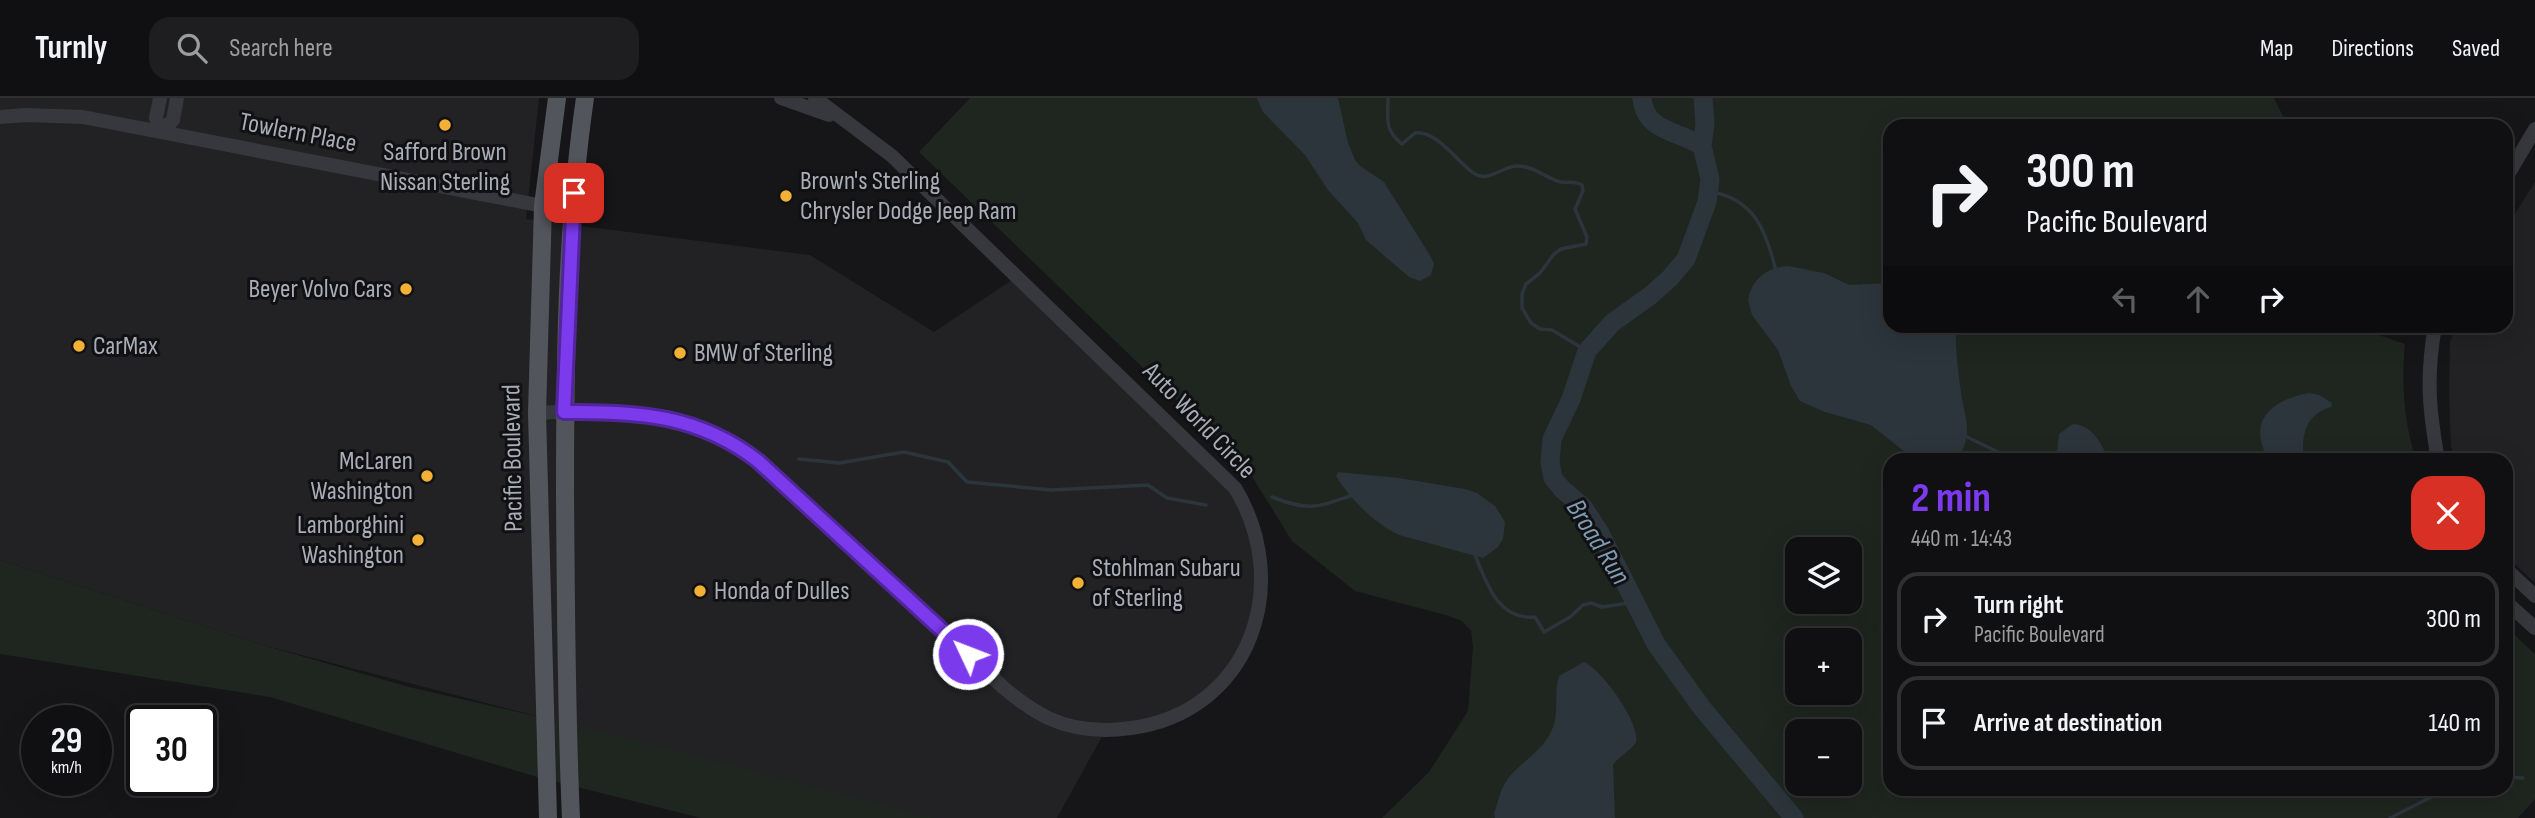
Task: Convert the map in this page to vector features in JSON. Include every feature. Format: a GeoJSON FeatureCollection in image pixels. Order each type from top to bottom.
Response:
{"type":"FeatureCollection","features":[{"type":"Feature","properties":{"kind":"main road","name":"Pacific Boulevard"},"geometry":{"type":"LineString","coordinates":[[548,818],[537,413],[543,206],[557,98]]}},
{"type":"Feature","properties":{"kind":"main road","name":"Pacific Boulevard"},"geometry":{"type":"LineString","coordinates":[[571,809],[567,715],[564,412],[572,214],[585,98]]}},
{"type":"Feature","properties":{"kind":"street"},"geometry":{"type":"LineString","coordinates":[[160,98],[156,118],[161,132],[173,120],[177,98]]}},
{"type":"Feature","properties":{"kind":"street","name":"Auto World Circle"},"geometry":{"type":"LineString","coordinates":[[781,98],[847,121]]}},
{"type":"Feature","properties":{"kind":"street","name":"Auto World Circle"},"geometry":{"type":"LineString","coordinates":[[537,413],[648,415],[691,424],[727,440],[758,461],[1019,701],[1050,719],[1096,730],[1141,727],[1178,715],[1195,705],[1232,669],[1250,639],[1262,593],[1261,559],[1256,536],[1235,488],[892,156],[815,98]]}},
{"type":"Feature","properties":{"kind":"street","name":"Towlern Place"},"geometry":{"type":"LineString","coordinates":[[0,117],[64,116],[161,132],[543,206]]}},
{"type":"Feature","properties":{"kind":"street"},"geometry":{"type":"LineString","coordinates":[[2513,166],[2535,130]]}},
{"type":"Feature","properties":{"kind":"street"},"geometry":{"type":"LineString","coordinates":[[2434,333],[2428,372],[2429,402],[2437,453]]}},
{"type":"Feature","properties":{"kind":"street"},"geometry":{"type":"LineString","coordinates":[[2513,576],[2535,596]]}},
{"type":"Feature","properties":{"kind":"street"},"geometry":{"type":"LineString","coordinates":[[2513,608],[2535,628]]}},
{"type":"Feature","properties":{"kind":"shaded area"},"geometry":{"type":"Polygon","coordinates":[[[0,98],[539,98],[526,219],[810,255],[934,332],[1018,276],[1223,475],[1261,559],[1255,624],[1219,683],[1160,722],[1105,731],[1057,818],[928,818],[259,644],[0,560],[0,98]]]}},
{"type":"Feature","properties":{"kind":"shaded area"},"geometry":{"type":"Polygon","coordinates":[[[970,98],[2274,98],[2284,119],[1883,119],[1883,333],[2375,333],[2405,344],[2404,403],[2414,453],[1883,453],[1883,796],[2513,796],[2513,634],[2535,654],[2535,799],[2518,818],[1382,818],[1429,772],[1468,711],[1473,647],[1471,631],[1462,621],[1449,616],[1355,591],[1292,541],[1246,467],[919,152],[970,98]]]}},
{"type":"Feature","properties":{"kind":"shaded area"},"geometry":{"type":"Polygon","coordinates":[[[1257,98],[1338,98],[1348,143],[1355,160],[1384,182],[1431,257],[1434,264],[1431,275],[1420,281],[1409,277],[1366,240],[1358,223],[1328,190],[1305,155],[1263,112],[1257,98]]]}},
{"type":"Feature","properties":{"kind":"shaded area"},"geometry":{"type":"Polygon","coordinates":[[[2535,182],[2535,583],[2513,563],[2513,453],[2454,453],[2451,447],[2450,342],[2453,333],[2513,333],[2513,217],[2535,182]]]}},
{"type":"Feature","properties":{"kind":"shaded area"},"geometry":{"type":"Polygon","coordinates":[[[1780,267],[1824,273],[1849,285],[1883,283],[1883,333],[1956,333],[1967,426],[1961,453],[1906,453],[1871,425],[1825,412],[1800,401],[1791,386],[1778,350],[1752,315],[1748,300],[1757,280],[1780,267]]]}},
{"type":"Feature","properties":{"kind":"shaded area"},"geometry":{"type":"Polygon","coordinates":[[[2309,393],[2319,395],[2332,403],[2331,407],[2315,415],[2310,421],[2304,434],[2304,453],[2266,453],[2260,434],[2266,415],[2283,401],[2309,393]]]}},
{"type":"Feature","properties":{"kind":"shaded area"},"geometry":{"type":"Polygon","coordinates":[[[2073,424],[2080,425],[2092,432],[2106,453],[2057,453],[2059,434],[2073,424]]]}},
{"type":"Feature","properties":{"kind":"shaded area"},"geometry":{"type":"Polygon","coordinates":[[[1338,472],[1399,478],[1477,493],[1495,506],[1505,522],[1503,539],[1498,547],[1483,558],[1399,535],[1381,524],[1356,502],[1336,476],[1338,472]]]}},
{"type":"Feature","properties":{"kind":"shaded area"},"geometry":{"type":"Polygon","coordinates":[[[0,560],[259,644],[409,687],[600,731],[934,818],[701,818],[537,777],[270,697],[0,654],[0,560]]]}},
{"type":"Feature","properties":{"kind":"shaded area"},"geometry":{"type":"Polygon","coordinates":[[[1584,662],[1609,685],[1626,710],[1636,733],[1635,744],[1613,765],[1615,818],[1495,818],[1499,797],[1507,780],[1550,734],[1556,712],[1559,676],[1584,662]]]}},
{"type":"Feature","properties":{"kind":"waterway"},"geometry":{"type":"LineString","coordinates":[[1388,98],[1390,129],[1402,144],[1415,133],[1423,133],[1439,142],[1468,169],[1480,176],[1522,166],[1561,182],[1582,185],[1583,191],[1575,209],[1587,237],[1586,244],[1561,249],[1554,254],[1540,273],[1526,284],[1522,294],[1522,308],[1531,323],[1540,329],[1552,330],[1587,351]]}},
{"type":"Feature","properties":{"kind":"waterway","name":"Broad Run"},"geometry":{"type":"LineString","coordinates":[[1642,98],[1644,109],[1656,124],[1702,146]]}},
{"type":"Feature","properties":{"kind":"waterway","name":"Broad Run"},"geometry":{"type":"LineString","coordinates":[[1703,98],[1705,124],[1702,146],[1710,179],[1707,202],[1686,259],[1651,295],[1612,323],[1587,351],[1571,399],[1552,439],[1550,462],[1553,478],[1583,507],[1600,533],[1656,644],[1702,708],[1794,818]]}},
{"type":"Feature","properties":{"kind":"waterway"},"geometry":{"type":"LineString","coordinates":[[1708,191],[1737,201],[1756,218],[1768,242],[1776,271]]}},
{"type":"Feature","properties":{"kind":"waterway"},"geometry":{"type":"LineString","coordinates":[[1963,435],[2000,453]]}},
{"type":"Feature","properties":{"kind":"waterway"},"geometry":{"type":"LineString","coordinates":[[799,459],[839,463],[904,452],[948,462],[967,482],[1051,490],[1148,485],[1167,498],[1206,505]]}},
{"type":"Feature","properties":{"kind":"waterway"},"geometry":{"type":"LineString","coordinates":[[1272,497],[1296,505],[1313,506],[1353,495]]}},
{"type":"Feature","properties":{"kind":"waterway"},"geometry":{"type":"LineString","coordinates":[[1475,555],[1489,588],[1502,606],[1511,613],[1535,617],[1544,632],[1570,617],[1583,605],[1591,603],[1602,607],[1636,602]]}},
{"type":"Feature","properties":{"kind":"waterway"},"geometry":{"type":"LineString","coordinates":[[2513,777],[2523,778]]}},
{"type":"Feature","properties":{"kind":"waterway"},"geometry":{"type":"LineString","coordinates":[[2390,818],[2433,796]]}},
{"type":"Feature","properties":{"kind":"place","name":"Safford Brown Nissan Sterling"},"geometry":{"type":"Point","coordinates":[445,125]}},
{"type":"Feature","properties":{"kind":"place","name":"Brown's Sterling Chrysler Dodge Jeep Ram"},"geometry":{"type":"Point","coordinates":[786,196]}},
{"type":"Feature","properties":{"kind":"place","name":"Beyer Volvo Cars"},"geometry":{"type":"Point","coordinates":[406,289]}},
{"type":"Feature","properties":{"kind":"place","name":"CarMax"},"geometry":{"type":"Point","coordinates":[79,346]}},
{"type":"Feature","properties":{"kind":"place","name":"BMW of Sterling"},"geometry":{"type":"Point","coordinates":[680,353]}},
{"type":"Feature","properties":{"kind":"place","name":"McLaren Washington"},"geometry":{"type":"Point","coordinates":[427,476]}},
{"type":"Feature","properties":{"kind":"place","name":"Lamborghini Washington"},"geometry":{"type":"Point","coordinates":[418,540]}},
{"type":"Feature","properties":{"kind":"place","name":"Stohlman Subaru of Sterling"},"geometry":{"type":"Point","coordinates":[1078,583]}},
{"type":"Feature","properties":{"kind":"place","name":"Honda of Dulles"},"geometry":{"type":"Point","coordinates":[700,591]}},
{"type":"Feature","properties":{"kind":"route"},"geometry":{"type":"LineString","coordinates":[[574,193],[564,412],[624,412],[667,418],[708,430],[727,440],[758,461],[968,654]]}}]}
